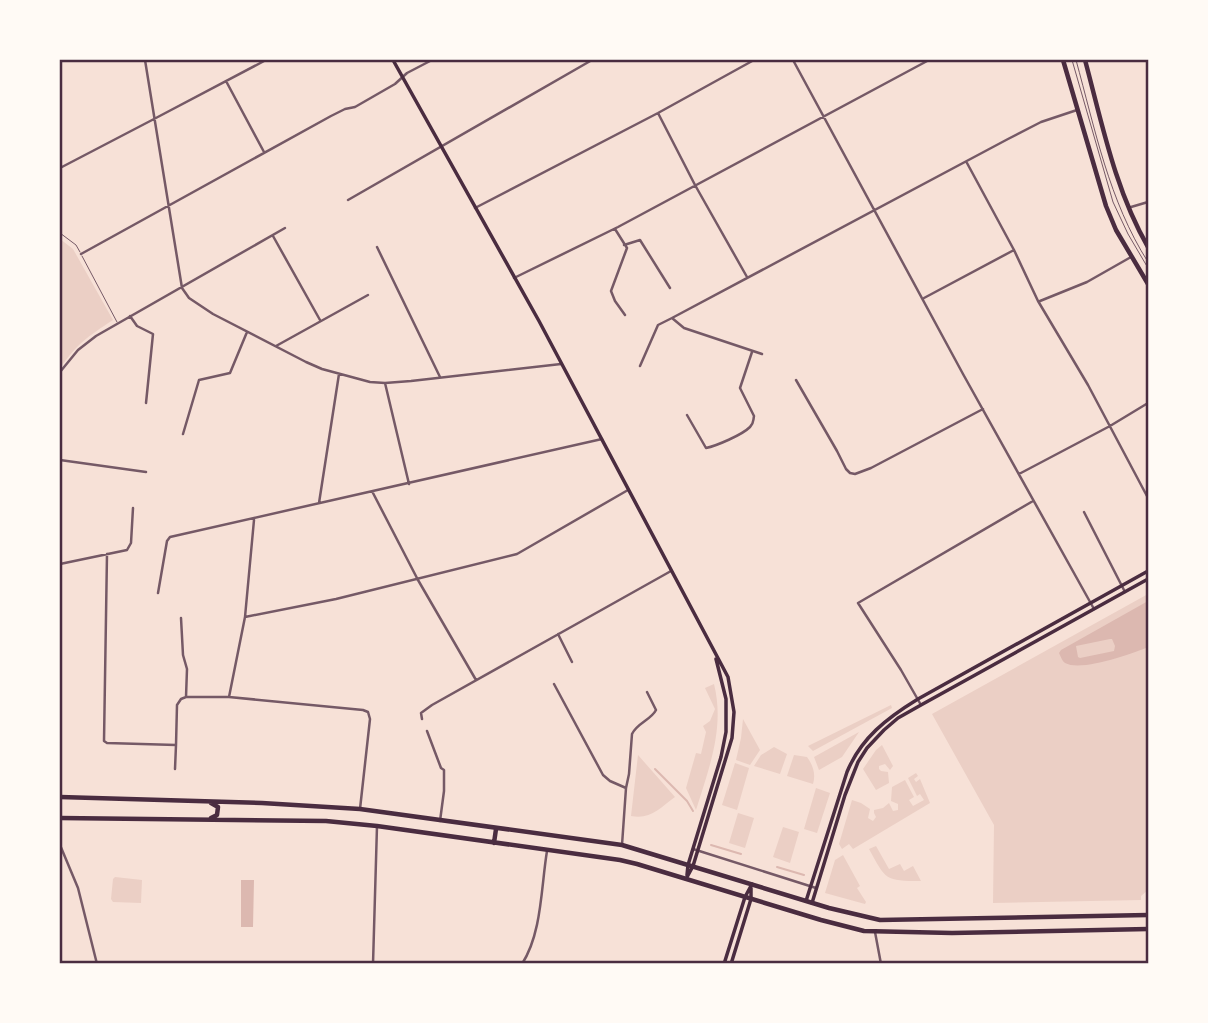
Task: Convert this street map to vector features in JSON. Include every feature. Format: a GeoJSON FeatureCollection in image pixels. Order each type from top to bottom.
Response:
{"type":"FeatureCollection","features":[{"type":"Feature","properties":{"kind":"main road"},"geometry":{"type":"LineString","coordinates":[[393,60],[602,439],[730,684],[733,725],[726,759],[686,879]]}},
{"type":"Feature","properties":{"kind":"main road"},"geometry":{"type":"LineString","coordinates":[[1063,60],[1106,206],[1116,230],[1149,284]]}},
{"type":"Feature","properties":{"kind":"main road"},"geometry":{"type":"LineString","coordinates":[[1085,60],[1119,183],[1128,208],[1149,247]]}},
{"type":"Feature","properties":{"kind":"main road"},"geometry":{"type":"LineString","coordinates":[[806,901],[843,782],[854,758],[879,726],[918,699],[1149,571]]}},
{"type":"Feature","properties":{"kind":"main road"},"geometry":{"type":"LineString","coordinates":[[812,903],[845,795],[858,762],[884,730],[898,718],[1149,579]]}},
{"type":"Feature","properties":{"kind":"main road"},"geometry":{"type":"LineString","coordinates":[[60,797],[360,809],[622,845],[812,903],[880,920],[1149,915]]}},
{"type":"Feature","properties":{"kind":"main road"},"geometry":{"type":"LineString","coordinates":[[207,820],[214,818],[218,811],[215,804],[208,801]]}},
{"type":"Feature","properties":{"kind":"main road"},"geometry":{"type":"LineString","coordinates":[[60,818],[326,821],[377,826],[629,862],[835,924],[875,932],[1149,929]]}},
{"type":"Feature","properties":{"kind":"main road"},"geometry":{"type":"LineString","coordinates":[[494,843],[496,829]]}},
{"type":"Feature","properties":{"kind":"main road"},"geometry":{"type":"LineString","coordinates":[[731,964],[752,884]]}},
{"type":"Feature","properties":{"kind":"main road"},"geometry":{"type":"LineString","coordinates":[[724,964],[748,898]]}},
{"type":"Feature","properties":{"kind":"main road"},"geometry":{"type":"LineString","coordinates":[[1053,918],[1049,924],[1053,932]]}},
{"type":"Feature","properties":{"kind":"main road"},"geometry":{"type":"LineString","coordinates":[[951,919],[955,926],[951,933]]}},
{"type":"Feature","properties":{"kind":"street"},"geometry":{"type":"LineString","coordinates":[[145,60],[182,288],[194,302],[314,366],[370,382],[386,383],[561,364]]}},
{"type":"Feature","properties":{"kind":"street"},"geometry":{"type":"LineString","coordinates":[[60,168],[266,60]]}},
{"type":"Feature","properties":{"kind":"street"},"geometry":{"type":"LineString","coordinates":[[81,254],[331,116],[355,107],[395,84],[407,72],[432,60]]}},
{"type":"Feature","properties":{"kind":"street"},"geometry":{"type":"LineString","coordinates":[[348,200],[583,62],[592,60]]}},
{"type":"Feature","properties":{"kind":"street"},"geometry":{"type":"LineString","coordinates":[[475,208],[754,60]]}},
{"type":"Feature","properties":{"kind":"street"},"geometry":{"type":"LineString","coordinates":[[793,60],[1094,609]]}},
{"type":"Feature","properties":{"kind":"street"},"geometry":{"type":"LineString","coordinates":[[514,278],[615,229],[929,60]]}},
{"type":"Feature","properties":{"kind":"street"},"geometry":{"type":"LineString","coordinates":[[226,81],[264,152]]}},
{"type":"Feature","properties":{"kind":"street"},"geometry":{"type":"LineString","coordinates":[[640,366],[658,325],[1041,122],[1077,110]]}},
{"type":"Feature","properties":{"kind":"street"},"geometry":{"type":"LineString","coordinates":[[658,113],[747,277]]}},
{"type":"Feature","properties":{"kind":"street"},"geometry":{"type":"LineString","coordinates":[[967,161],[1038,301],[1149,498]]}},
{"type":"Feature","properties":{"kind":"street"},"geometry":{"type":"LineString","coordinates":[[1128,208],[1149,202]]}},
{"type":"Feature","properties":{"kind":"street"},"geometry":{"type":"LineString","coordinates":[[60,372],[83,345],[117,322],[285,228]]}},
{"type":"Feature","properties":{"kind":"street"},"geometry":{"type":"LineString","coordinates":[[615,229],[626,248],[611,291],[625,315]]}},
{"type":"Feature","properties":{"kind":"street"},"geometry":{"type":"LineString","coordinates":[[273,236],[320,320]]}},
{"type":"Feature","properties":{"kind":"street"},"geometry":{"type":"LineString","coordinates":[[625,245],[640,240],[670,288]]}},
{"type":"Feature","properties":{"kind":"street"},"geometry":{"type":"LineString","coordinates":[[377,247],[440,377]]}},
{"type":"Feature","properties":{"kind":"street"},"geometry":{"type":"LineString","coordinates":[[923,299],[1014,250]]}},
{"type":"Feature","properties":{"kind":"street"},"geometry":{"type":"LineString","coordinates":[[1038,301],[1087,282],[1131,257]]}},
{"type":"Feature","properties":{"kind":"street"},"geometry":{"type":"LineString","coordinates":[[275,347],[368,295]]}},
{"type":"Feature","properties":{"kind":"street"},"geometry":{"type":"LineString","coordinates":[[130,316],[138,326],[153,334],[146,403]]}},
{"type":"Feature","properties":{"kind":"street"},"geometry":{"type":"LineString","coordinates":[[672,318],[684,328],[762,354]]}},
{"type":"Feature","properties":{"kind":"street"},"geometry":{"type":"LineString","coordinates":[[183,434],[199,380],[230,373],[247,332]]}},
{"type":"Feature","properties":{"kind":"street"},"geometry":{"type":"LineString","coordinates":[[687,415],[706,448],[729,440],[751,426],[754,416],[740,388],[752,352]]}},
{"type":"Feature","properties":{"kind":"street"},"geometry":{"type":"LineString","coordinates":[[318,503],[339,374]]}},
{"type":"Feature","properties":{"kind":"street"},"geometry":{"type":"LineString","coordinates":[[796,380],[846,469],[855,474],[983,409]]}},
{"type":"Feature","properties":{"kind":"street"},"geometry":{"type":"LineString","coordinates":[[386,383],[410,484]]}},
{"type":"Feature","properties":{"kind":"street"},"geometry":{"type":"LineString","coordinates":[[1019,474],[1149,403]]}},
{"type":"Feature","properties":{"kind":"street"},"geometry":{"type":"LineString","coordinates":[[158,593],[167,538],[602,439]]}},
{"type":"Feature","properties":{"kind":"street"},"geometry":{"type":"LineString","coordinates":[[60,460],[146,471]]}},
{"type":"Feature","properties":{"kind":"street"},"geometry":{"type":"LineString","coordinates":[[245,617],[336,600],[517,554],[628,490]]}},
{"type":"Feature","properties":{"kind":"street"},"geometry":{"type":"LineString","coordinates":[[372,492],[418,580],[476,680]]}},
{"type":"Feature","properties":{"kind":"street"},"geometry":{"type":"LineString","coordinates":[[921,705],[858,604],[1034,501]]}},
{"type":"Feature","properties":{"kind":"street"},"geometry":{"type":"LineString","coordinates":[[60,564],[127,550],[131,543],[133,508]]}},
{"type":"Feature","properties":{"kind":"street"},"geometry":{"type":"LineString","coordinates":[[1084,512],[1125,592]]}},
{"type":"Feature","properties":{"kind":"street"},"geometry":{"type":"LineString","coordinates":[[229,696],[245,617],[254,519]]}},
{"type":"Feature","properties":{"kind":"street"},"geometry":{"type":"LineString","coordinates":[[107,554],[104,741],[176,745]]}},
{"type":"Feature","properties":{"kind":"street"},"geometry":{"type":"LineString","coordinates":[[422,719],[421,713],[476,680],[671,571]]}},
{"type":"Feature","properties":{"kind":"street"},"geometry":{"type":"LineString","coordinates":[[181,618],[183,655],[187,669],[186,697]]}},
{"type":"Feature","properties":{"kind":"street"},"geometry":{"type":"LineString","coordinates":[[558,635],[572,662]]}},
{"type":"Feature","properties":{"kind":"street"},"geometry":{"type":"LineString","coordinates":[[554,684],[603,775],[626,788]]}},
{"type":"Feature","properties":{"kind":"street"},"geometry":{"type":"LineString","coordinates":[[622,845],[632,734],[656,710],[647,692]]}},
{"type":"Feature","properties":{"kind":"street"},"geometry":{"type":"LineString","coordinates":[[175,769],[177,705],[186,697],[229,696],[368,712],[370,719],[360,809]]}},
{"type":"Feature","properties":{"kind":"street"},"geometry":{"type":"LineString","coordinates":[[427,730],[444,770],[440,821]]}},
{"type":"Feature","properties":{"kind":"street"},"geometry":{"type":"LineString","coordinates":[[373,964],[377,826]]}},
{"type":"Feature","properties":{"kind":"street"},"geometry":{"type":"LineString","coordinates":[[60,845],[78,888],[97,964]]}},
{"type":"Feature","properties":{"kind":"street"},"geometry":{"type":"LineString","coordinates":[[696,850],[817,888]]}},
{"type":"Feature","properties":{"kind":"street"},"geometry":{"type":"LineString","coordinates":[[522,964],[531,947],[537,926],[547,851]]}},
{"type":"Feature","properties":{"kind":"street"},"geometry":{"type":"LineString","coordinates":[[875,932],[881,964]]}},
{"type":"Feature","properties":{"kind":"lane"},"geometry":{"type":"LineString","coordinates":[[1072,60],[1113,202],[1128,234],[1149,268]]}},
{"type":"Feature","properties":{"kind":"lane"},"geometry":{"type":"LineString","coordinates":[[1076,60],[1115,195],[1126,224],[1149,262]]}},
{"type":"Feature","properties":{"kind":"lane"},"geometry":{"type":"LineString","coordinates":[[60,233],[76,245],[117,322]]}},
{"type":"Feature","properties":{"kind":"shaded area"},"geometry":{"type":"Polygon","coordinates":[[[60,239],[73,249],[113,320],[84,341],[60,368],[60,239]]]}},
{"type":"Feature","properties":{"kind":"shaded area"},"geometry":{"type":"Polygon","coordinates":[[[1148,594],[1148,890],[1141,896],[1141,900],[993,903],[994,825],[932,714],[1148,594]]]}},
{"type":"Feature","properties":{"kind":"shaded area"},"geometry":{"type":"Polygon","coordinates":[[[1148,601],[1148,647],[1106,661],[1082,665],[1065,663],[1059,653],[1148,601]],[[1112,639],[1076,646],[1078,657],[1114,651],[1112,639]]]}},
{"type":"Feature","properties":{"kind":"shaded area"},"geometry":{"type":"Polygon","coordinates":[[[714,684],[717,732],[696,810],[686,788],[696,753],[701,754],[706,732],[703,726],[710,721],[715,709],[705,688],[714,684]]]}},
{"type":"Feature","properties":{"kind":"shaded area"},"geometry":{"type":"Polygon","coordinates":[[[891,705],[892,708],[813,751],[808,746],[891,705]]]}},
{"type":"Feature","properties":{"kind":"shaded area"},"geometry":{"type":"Polygon","coordinates":[[[743,719],[760,750],[750,765],[736,760],[743,719]]]}},
{"type":"Feature","properties":{"kind":"shaded area"},"geometry":{"type":"Polygon","coordinates":[[[859,732],[842,757],[819,770],[814,757],[859,732]]]}},
{"type":"Feature","properties":{"kind":"shaded area"},"geometry":{"type":"Polygon","coordinates":[[[882,745],[893,766],[890,770],[885,764],[879,766],[881,771],[888,772],[889,783],[876,790],[863,769],[882,745]]]}},
{"type":"Feature","properties":{"kind":"shaded area"},"geometry":{"type":"Polygon","coordinates":[[[774,747],[787,754],[780,774],[754,766],[761,755],[774,747]]]}},
{"type":"Feature","properties":{"kind":"shaded area"},"geometry":{"type":"Polygon","coordinates":[[[638,755],[675,797],[654,812],[638,817],[631,816],[638,755]]]}},
{"type":"Feature","properties":{"kind":"shaded area"},"geometry":{"type":"Polygon","coordinates":[[[794,755],[807,757],[809,760],[814,773],[813,784],[787,776],[794,755]]]}},
{"type":"Feature","properties":{"kind":"shaded area"},"geometry":{"type":"Polygon","coordinates":[[[735,763],[749,768],[737,810],[722,805],[735,763]]]}},
{"type":"Feature","properties":{"kind":"shaded area"},"geometry":{"type":"Polygon","coordinates":[[[916,773],[918,776],[914,779],[916,782],[920,779],[930,803],[853,849],[849,844],[842,849],[839,844],[852,800],[870,809],[868,818],[873,821],[876,817],[874,810],[889,803],[893,811],[898,810],[898,804],[891,801],[892,787],[905,780],[914,797],[909,800],[913,806],[924,800],[920,794],[917,796],[908,778],[916,773]]]}},
{"type":"Feature","properties":{"kind":"shaded area"},"geometry":{"type":"Polygon","coordinates":[[[816,788],[830,793],[817,833],[804,829],[816,788]]]}},
{"type":"Feature","properties":{"kind":"shaded area"},"geometry":{"type":"Polygon","coordinates":[[[738,813],[754,818],[745,848],[729,843],[738,813]]]}},
{"type":"Feature","properties":{"kind":"shaded area"},"geometry":{"type":"Polygon","coordinates":[[[783,827],[799,832],[790,863],[773,857],[783,827]]]}},
{"type":"Feature","properties":{"kind":"shaded area"},"geometry":{"type":"Polygon","coordinates":[[[876,846],[889,869],[900,864],[904,871],[913,866],[921,881],[888,877],[869,849],[876,846]]]}},
{"type":"Feature","properties":{"kind":"shaded area"},"geometry":{"type":"Polygon","coordinates":[[[843,855],[860,886],[857,888],[865,904],[825,893],[835,860],[843,855]]]}},
{"type":"Feature","properties":{"kind":"shaded area"},"geometry":{"type":"Polygon","coordinates":[[[115,877],[142,880],[141,903],[113,902],[111,899],[115,877]]]}},
{"type":"Feature","properties":{"kind":"shaded area"},"geometry":{"type":"Polygon","coordinates":[[[241,880],[254,880],[253,927],[241,927],[241,880]]]}},
{"type":"Feature","properties":{"kind":"waterway"},"geometry":{"type":"LineString","coordinates":[[655,769],[687,801],[693,811]]}},
{"type":"Feature","properties":{"kind":"waterway"},"geometry":{"type":"LineString","coordinates":[[711,845],[741,854]]}},
{"type":"Feature","properties":{"kind":"waterway"},"geometry":{"type":"LineString","coordinates":[[777,867],[804,875]]}}]}
